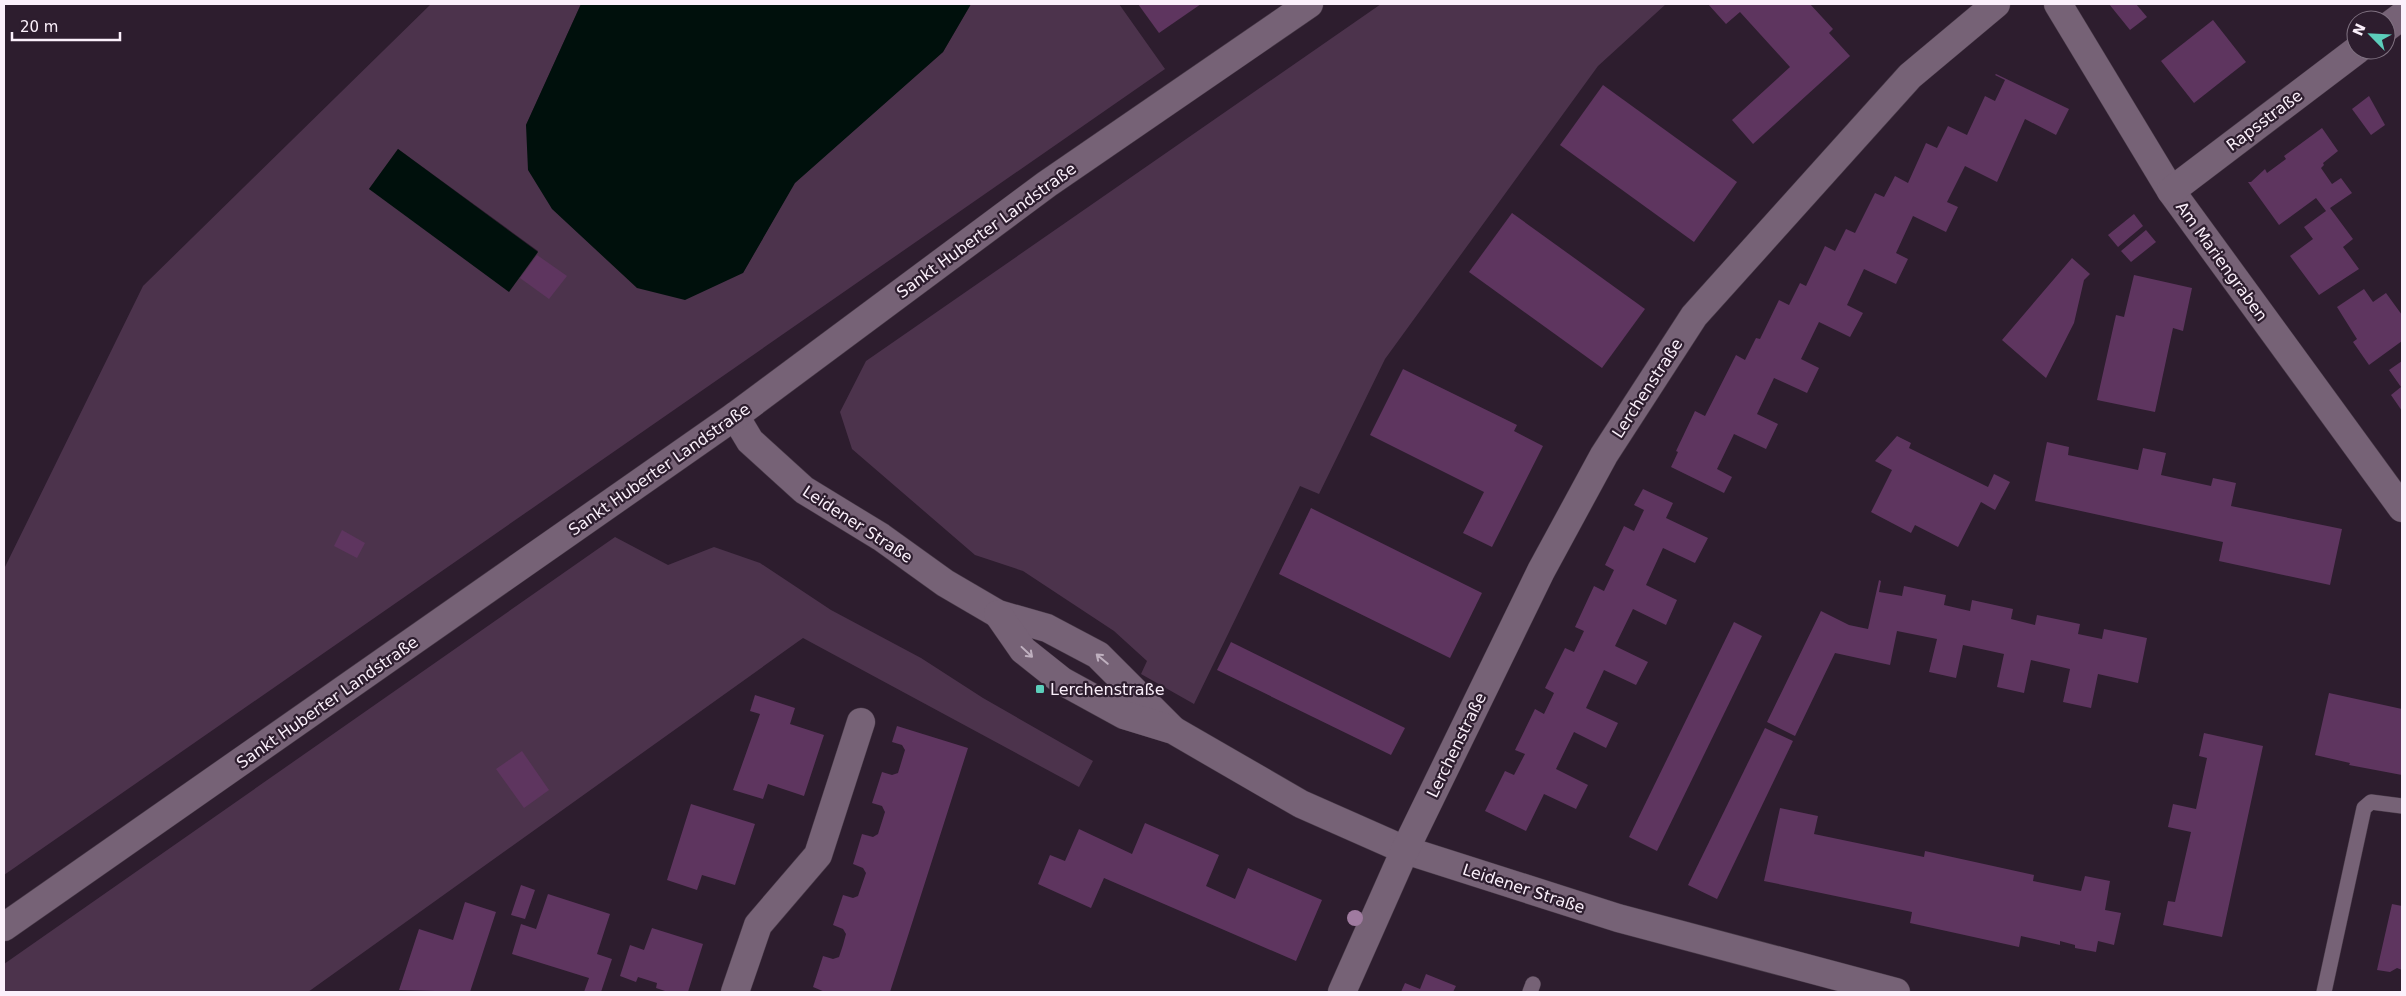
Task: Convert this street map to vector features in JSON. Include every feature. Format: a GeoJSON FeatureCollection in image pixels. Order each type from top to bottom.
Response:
{"type":"FeatureCollection","features":[{"type":"Feature","properties":{"kind":"street","name":"Sankt Huberter Landstraße"},"geometry":{"type":"LineString","coordinates":[[4,927],[735,416],[1047,184],[1308,4]]}},
{"type":"Feature","properties":{"kind":"street","name":"Lerchenstraße"},"geometry":{"type":"LineString","coordinates":[[1342,992],[1405,850],[1541,571],[1604,454],[1694,316],[1910,76],[1996,4]]}},
{"type":"Feature","properties":{"kind":"street","name":"Am Mariengraben"},"geometry":{"type":"LineString","coordinates":[[2058,4],[2171,191],[2402,508]]}},
{"type":"Feature","properties":{"kind":"street","name":"Rapsstraße"},"geometry":{"type":"LineString","coordinates":[[2171,191],[2346,58]]}},
{"type":"Feature","properties":{"kind":"street","name":"Leidener Straße"},"geometry":{"type":"LineString","coordinates":[[735,416],[750,442],[804,490],[881,537],[945,583],[998,614],[1047,628],[1098,655],[1173,730]]}},
{"type":"Feature","properties":{"kind":"street","name":"Leidener Straße"},"geometry":{"type":"LineString","coordinates":[[998,614],[1023,650],[1062,681],[1124,715],[1173,730],[1301,804],[1405,850],[1618,918],[1896,992]]}},
{"type":"Feature","properties":{"kind":"street"},"geometry":{"type":"LineString","coordinates":[[735,992],[758,925],[818,855],[860,722]]}},
{"type":"Feature","properties":{"kind":"lane"},"geometry":{"type":"LineString","coordinates":[[2324,992],[2364,808],[2371,802],[2402,806]]}},
{"type":"Feature","properties":{"kind":"shaded area"},"geometry":{"type":"Polygon","coordinates":[[[431,4],[581,4],[526,125],[743,273],[794,183],[943,52],[971,4],[1119,4],[1165,69],[4,875],[4,569],[143,286],[431,4]],[[398,149],[369,189],[538,252],[398,149]]]}},
{"type":"Feature","properties":{"kind":"shaded area"},"geometry":{"type":"Polygon","coordinates":[[[581,4],[971,4],[943,52],[795,183],[743,273],[685,300],[637,288],[552,209],[528,170],[526,125],[581,4]]]}},
{"type":"Feature","properties":{"kind":"shaded area"},"geometry":{"type":"Polygon","coordinates":[[[1381,4],[1666,4],[1598,66],[1385,359],[1319,494],[1300,486],[1194,704],[1141,674],[1147,661],[1114,631],[1023,571],[975,555],[852,449],[840,412],[866,361],[1381,4]]]}},
{"type":"Feature","properties":{"kind":"shaded area"},"geometry":{"type":"Polygon","coordinates":[[[398,149],[538,252],[509,292],[369,189],[398,149]]]}},
{"type":"Feature","properties":{"kind":"shaded area"},"geometry":{"type":"Polygon","coordinates":[[[615,537],[668,565],[714,547],[760,563],[831,610],[921,658],[983,698],[1093,761],[1079,787],[803,638],[308,992],[4,992],[4,964],[615,537]]]}},
{"type":"Feature","properties":{"kind":"building"},"geometry":{"type":"Polygon","coordinates":[[[1138,4],[1201,4],[1159,33],[1138,4]]]}},
{"type":"Feature","properties":{"kind":"building"},"geometry":{"type":"Polygon","coordinates":[[[1708,4],[1810,4],[1833,29],[1829,33],[1850,56],[1753,144],[1732,120],[1790,67],[1740,12],[1726,24],[1708,4]]]}},
{"type":"Feature","properties":{"kind":"building"},"geometry":{"type":"Polygon","coordinates":[[[2109,4],[2136,4],[2147,17],[2130,30],[2109,4]]]}},
{"type":"Feature","properties":{"kind":"building"},"geometry":{"type":"Polygon","coordinates":[[[2213,20],[2246,62],[2194,103],[2161,61],[2213,20]]]}},
{"type":"Feature","properties":{"kind":"building"},"geometry":{"type":"Polygon","coordinates":[[[1996,74],[2069,109],[2056,135],[2025,119],[1997,182],[1965,166],[1947,202],[1958,207],[1946,232],[1913,216],[1896,253],[1908,259],[1896,284],[1864,269],[1847,305],[1863,313],[1850,337],[1819,322],[1801,359],[1819,368],[1807,393],[1774,378],[1757,414],[1778,424],[1766,449],[1734,434],[1717,469],[1732,477],[1724,493],[1671,467],[1678,452],[1676,451],[1695,411],[1705,416],[1736,355],[1745,360],[1756,338],[1760,339],[1779,300],[1789,305],[1800,283],[1806,286],[1825,246],[1835,251],[1846,229],[1855,233],[1875,193],[1884,197],[1895,176],[1908,183],[1926,143],[1937,148],[1948,126],[1967,135],[1985,96],[1995,101],[2005,80],[1996,74]]]}},
{"type":"Feature","properties":{"kind":"building"},"geometry":{"type":"Polygon","coordinates":[[[1603,85],[1737,182],[1694,242],[1560,145],[1603,85]]]}},
{"type":"Feature","properties":{"kind":"building"},"geometry":{"type":"Polygon","coordinates":[[[2369,96],[2385,125],[2371,135],[2352,109],[2369,96]]]}},
{"type":"Feature","properties":{"kind":"building"},"geometry":{"type":"Polygon","coordinates":[[[2322,128],[2338,151],[2323,163],[2324,165],[2321,168],[2332,184],[2341,178],[2352,193],[2330,208],[2353,239],[2343,247],[2359,269],[2319,295],[2290,256],[2313,239],[2304,227],[2326,211],[2316,198],[2279,225],[2248,182],[2251,182],[2265,169],[2267,173],[2286,159],[2284,156],[2322,128]]]}},
{"type":"Feature","properties":{"kind":"building"},"geometry":{"type":"Polygon","coordinates":[[[1512,213],[1645,309],[1602,368],[1469,272],[1512,213]]]}},
{"type":"Feature","properties":{"kind":"building"},"geometry":{"type":"Polygon","coordinates":[[[2134,214],[2143,226],[2118,247],[2108,235],[2134,214]]]}},
{"type":"Feature","properties":{"kind":"building"},"geometry":{"type":"Polygon","coordinates":[[[2146,230],[2156,242],[2131,262],[2121,251],[2146,230]]]}},
{"type":"Feature","properties":{"kind":"building"},"geometry":{"type":"Polygon","coordinates":[[[537,255],[567,276],[549,299],[520,278],[537,255]]]}},
{"type":"Feature","properties":{"kind":"building"},"geometry":{"type":"Polygon","coordinates":[[[2072,258],[2090,274],[2084,280],[2074,323],[2046,378],[2002,340],[2072,258]]]}},
{"type":"Feature","properties":{"kind":"building"},"geometry":{"type":"Polygon","coordinates":[[[2134,275],[2192,288],[2183,331],[2173,328],[2155,412],[2097,400],[2116,315],[2124,317],[2134,275]]]}},
{"type":"Feature","properties":{"kind":"building"},"geometry":{"type":"Polygon","coordinates":[[[2364,289],[2373,302],[2386,293],[2402,315],[2402,341],[2369,365],[2353,342],[2357,339],[2337,307],[2364,289]]]}},
{"type":"Feature","properties":{"kind":"building"},"geometry":{"type":"Polygon","coordinates":[[[2402,361],[2402,411],[2391,395],[2401,387],[2389,370],[2402,361]]]}},
{"type":"Feature","properties":{"kind":"building"},"geometry":{"type":"Polygon","coordinates":[[[1403,369],[1517,425],[1514,431],[1543,446],[1492,547],[1463,533],[1484,492],[1370,435],[1403,369]]]}},
{"type":"Feature","properties":{"kind":"building"},"geometry":{"type":"Polygon","coordinates":[[[1897,436],[1911,443],[1909,448],[1988,487],[1994,474],[2010,482],[1995,510],[1981,502],[1958,547],[1915,525],[1911,533],[1871,512],[1892,470],[1875,461],[1897,436]]]}},
{"type":"Feature","properties":{"kind":"building"},"geometry":{"type":"Polygon","coordinates":[[[2047,442],[2069,447],[2068,455],[2138,470],[2143,448],[2166,453],[2161,475],[2211,486],[2213,478],[2236,483],[2231,506],[2342,529],[2330,585],[2219,561],[2223,542],[2035,501],[2047,442]]]}},
{"type":"Feature","properties":{"kind":"building"},"geometry":{"type":"Polygon","coordinates":[[[1643,489],[1673,503],[1666,518],[1708,538],[1695,563],[1663,548],[1646,585],[1677,600],[1666,625],[1633,609],[1615,646],[1648,662],[1636,685],[1604,670],[1586,708],[1618,723],[1606,748],[1574,732],[1556,769],[1588,785],[1576,809],[1544,794],[1526,831],[1485,811],[1505,771],[1514,775],[1525,754],[1515,750],[1535,709],[1544,714],[1554,693],[1545,688],[1565,648],[1574,652],[1584,631],[1575,627],[1594,586],[1604,591],[1614,570],[1605,565],[1624,526],[1634,531],[1644,510],[1634,505],[1643,489]]]}},
{"type":"Feature","properties":{"kind":"building"},"geometry":{"type":"Polygon","coordinates":[[[1311,508],[1482,593],[1450,658],[1279,574],[1311,508]]]}},
{"type":"Feature","properties":{"kind":"building"},"geometry":{"type":"Polygon","coordinates":[[[342,530],[365,543],[357,558],[334,546],[342,530]]]}},
{"type":"Feature","properties":{"kind":"building"},"geometry":{"type":"Polygon","coordinates":[[[1879,580],[1881,581],[1879,592],[1902,596],[1904,586],[1946,595],[1944,605],[1970,611],[1972,600],[2013,609],[2011,619],[2035,625],[2037,615],[2080,624],[2078,634],[2102,639],[2104,629],[2147,638],[2138,683],[2098,674],[2091,708],[2063,702],[2070,669],[2031,660],[2024,693],[1997,687],[2004,654],[1963,645],[1956,678],[1929,672],[1937,639],[1897,631],[1890,665],[1835,653],[1795,736],[1767,722],[1821,611],[1849,625],[1868,629],[1879,580]]]}},
{"type":"Feature","properties":{"kind":"building"},"geometry":{"type":"Polygon","coordinates":[[[1734,622],[1762,636],[1657,851],[1629,837],[1734,622]]]}},
{"type":"Feature","properties":{"kind":"building"},"geometry":{"type":"Polygon","coordinates":[[[1231,642],[1405,728],[1391,755],[1217,670],[1231,642]]]}},
{"type":"Feature","properties":{"kind":"building"},"geometry":{"type":"Polygon","coordinates":[[[2329,693],[2402,709],[2402,775],[2349,765],[2350,763],[2315,755],[2329,693]]]}},
{"type":"Feature","properties":{"kind":"building"},"geometry":{"type":"Polygon","coordinates":[[[755,695],[795,708],[790,724],[824,735],[804,796],[768,784],[763,799],[733,790],[760,714],[750,711],[755,695]]]}},
{"type":"Feature","properties":{"kind":"building"},"geometry":{"type":"Polygon","coordinates":[[[897,726],[968,748],[890,992],[825,992],[813,987],[823,956],[833,959],[839,957],[843,945],[846,934],[843,929],[833,925],[843,895],[853,898],[858,896],[866,873],[863,868],[853,864],[862,834],[873,837],[878,834],[885,812],[882,806],[872,803],[882,772],[892,775],[898,773],[905,750],[902,745],[892,742],[897,726]]]}},
{"type":"Feature","properties":{"kind":"building"},"geometry":{"type":"Polygon","coordinates":[[[1765,728],[1793,741],[1717,899],[1688,885],[1765,728]]]}},
{"type":"Feature","properties":{"kind":"building"},"geometry":{"type":"Polygon","coordinates":[[[2204,733],[2263,746],[2222,937],[2163,925],[2168,901],[2175,902],[2191,832],[2168,827],[2173,804],[2196,809],[2207,758],[2199,756],[2204,733]]]}},
{"type":"Feature","properties":{"kind":"building"},"geometry":{"type":"Polygon","coordinates":[[[522,751],[549,790],[524,808],[496,769],[522,751]]]}},
{"type":"Feature","properties":{"kind":"building"},"geometry":{"type":"Polygon","coordinates":[[[691,804],[755,824],[735,885],[702,875],[697,890],[667,880],[691,804]]]}},
{"type":"Feature","properties":{"kind":"building"},"geometry":{"type":"Polygon","coordinates":[[[1780,808],[1818,816],[1814,834],[1924,857],[1925,851],[2034,875],[2033,881],[2081,891],[2085,876],[2110,881],[2105,910],[2121,913],[2114,945],[2098,941],[2096,952],[2075,948],[2075,945],[2060,941],[2060,945],[2021,936],[2019,947],[1910,923],[1912,912],[1764,881],[1780,808]]]}},
{"type":"Feature","properties":{"kind":"building"},"geometry":{"type":"Polygon","coordinates":[[[1145,823],[1219,855],[1206,886],[1235,899],[1248,868],[1322,900],[1296,961],[1104,878],[1091,908],[1038,884],[1050,855],[1065,861],[1079,829],[1132,854],[1145,823]]]}},
{"type":"Feature","properties":{"kind":"building"},"geometry":{"type":"Polygon","coordinates":[[[521,885],[535,890],[525,919],[511,915],[521,885]]]}},
{"type":"Feature","properties":{"kind":"building"},"geometry":{"type":"Polygon","coordinates":[[[548,894],[610,914],[597,954],[612,959],[601,992],[584,992],[589,978],[512,954],[521,924],[536,929],[548,894]]]}},
{"type":"Feature","properties":{"kind":"building"},"geometry":{"type":"Polygon","coordinates":[[[465,902],[496,912],[470,992],[399,990],[419,929],[453,940],[465,902]]]}},
{"type":"Feature","properties":{"kind":"building"},"geometry":{"type":"Polygon","coordinates":[[[2392,904],[2402,906],[2402,970],[2397,968],[2390,972],[2377,970],[2392,904]]]}},
{"type":"Feature","properties":{"kind":"building"},"geometry":{"type":"Polygon","coordinates":[[[652,928],[703,944],[688,992],[668,992],[656,988],[657,983],[638,977],[636,982],[620,976],[630,945],[644,950],[652,928]]]}},
{"type":"Feature","properties":{"kind":"building"},"geometry":{"type":"Polygon","coordinates":[[[1426,974],[1456,986],[1453,992],[1401,992],[1405,983],[1420,989],[1426,974]]]}},
{"type":"Feature","properties":{"kind":"place","name":"Lerchenstraße"},"geometry":{"type":"Point","coordinates":[1040,689]}}]}
